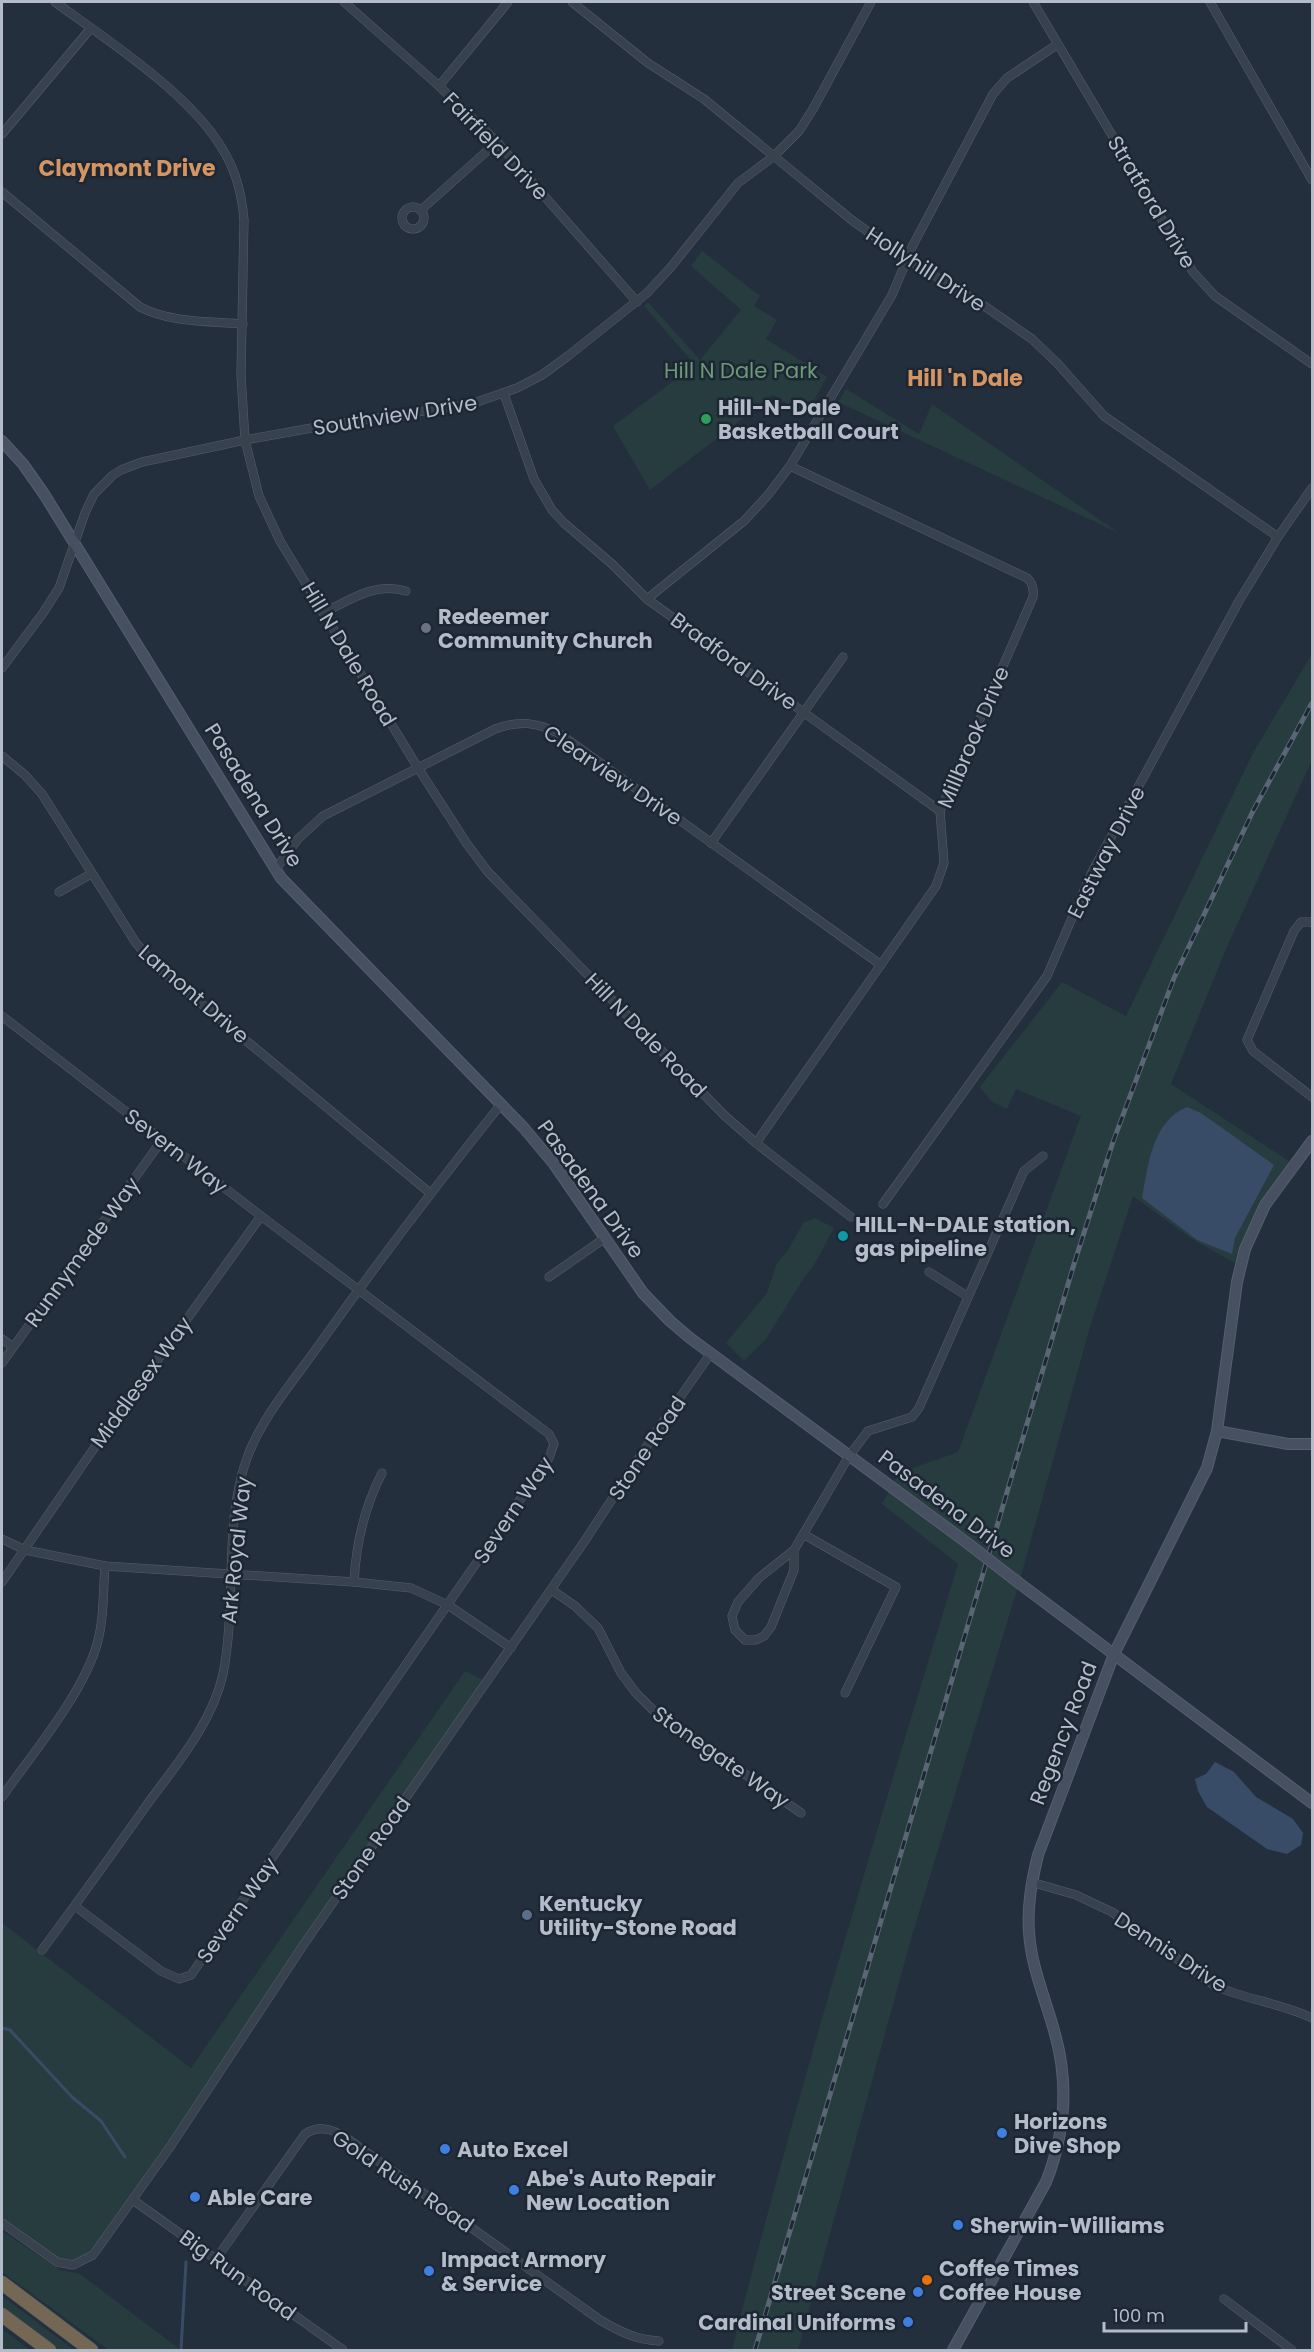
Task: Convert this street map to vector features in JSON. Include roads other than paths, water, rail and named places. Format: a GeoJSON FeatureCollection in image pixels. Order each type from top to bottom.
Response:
{"type":"FeatureCollection","features":[{"type":"Feature","properties":{"kind":"highway"},"geometry":{"type":"LineString","coordinates":[[2,2283],[91,2350]]}},
{"type":"Feature","properties":{"kind":"highway"},"geometry":{"type":"LineString","coordinates":[[2,2315],[49,2350]]}},
{"type":"Feature","properties":{"kind":"street","name":"Hill N Dale Road"},"geometry":{"type":"LineString","coordinates":[[55,2],[145,69],[181,100],[211,132],[223,149],[237,180],[243,206],[241,403],[245,440],[255,483],[280,541],[466,844],[488,872],[701,1092],[756,1143],[851,1217]]}},
{"type":"Feature","properties":{"kind":"street","name":"Fairfield Drive"},"geometry":{"type":"LineString","coordinates":[[344,2],[439,86],[497,142],[637,302]]}},
{"type":"Feature","properties":{"kind":"street"},"geometry":{"type":"LineString","coordinates":[[439,86],[507,2]]}},
{"type":"Feature","properties":{"kind":"street","name":"Hollyhill Drive"},"geometry":{"type":"LineString","coordinates":[[572,2],[648,63],[704,99],[853,221],[908,260],[1032,339],[1058,364],[1104,416],[1278,537]]}},
{"type":"Feature","properties":{"kind":"street","name":"Southview Drive"},"geometry":{"type":"LineString","coordinates":[[2,668],[52,600],[65,575],[89,503],[100,486],[113,475],[142,462],[245,440],[317,427],[454,408],[504,394],[542,375],[637,302],[671,267],[738,183],[773,157],[792,139],[807,120],[871,2]]}},
{"type":"Feature","properties":{"kind":"street","name":"Stratford Drive"},"geometry":{"type":"LineString","coordinates":[[1034,2],[1193,272],[1215,296],[1312,364]]}},
{"type":"Feature","properties":{"kind":"street"},"geometry":{"type":"LineString","coordinates":[[1210,2],[1312,180]]}},
{"type":"Feature","properties":{"kind":"street"},"geometry":{"type":"LineString","coordinates":[[2,134],[91,28]]}},
{"type":"Feature","properties":{"kind":"street"},"geometry":{"type":"LineString","coordinates":[[647,599],[744,522],[764,501],[790,466],[892,295],[913,245],[993,94],[1007,78],[1058,44]]}},
{"type":"Feature","properties":{"kind":"street"},"geometry":{"type":"LineString","coordinates":[[421,210],[497,142]]}},
{"type":"Feature","properties":{"kind":"street"},"geometry":{"type":"LineString","coordinates":[[2,192],[140,307],[152,313],[182,319],[243,324]]}},
{"type":"Feature","properties":{"kind":"street","name":"Bradford Drive"},"geometry":{"type":"LineString","coordinates":[[504,394],[534,478],[552,510],[564,523],[612,564],[647,599],[940,811]]}},
{"type":"Feature","properties":{"kind":"street","name":"Pasadena Drive"},"geometry":{"type":"LineString","coordinates":[[2,441],[23,464],[275,870],[308,908],[501,1104],[554,1164],[623,1266],[653,1304],[670,1321],[711,1353],[1312,1803]]}},
{"type":"Feature","properties":{"kind":"street","name":"Millbrook Drive"},"geometry":{"type":"LineString","coordinates":[[756,1143],[925,903],[942,874],[945,848],[940,811],[1033,597],[1032,584],[1027,578],[790,466]]}},
{"type":"Feature","properties":{"kind":"street","name":"Eastway Drive"},"geometry":{"type":"LineString","coordinates":[[883,1204],[1047,976],[1105,847],[1239,601],[1278,537],[1312,488]]}},
{"type":"Feature","properties":{"kind":"street"},"geometry":{"type":"LineString","coordinates":[[323,613],[376,588],[394,587],[406,591]]}},
{"type":"Feature","properties":{"kind":"street"},"geometry":{"type":"LineString","coordinates":[[711,843],[843,657]]}},
{"type":"Feature","properties":{"kind":"street","name":"Clearview Drive"},"geometry":{"type":"LineString","coordinates":[[275,870],[289,849],[315,822],[335,809],[495,729],[512,723],[537,723],[560,734],[881,965]]}},
{"type":"Feature","properties":{"kind":"street","name":"Lamont Drive"},"geometry":{"type":"LineString","coordinates":[[2,756],[25,775],[42,794],[136,943],[156,966],[430,1193]]}},
{"type":"Feature","properties":{"kind":"street"},"geometry":{"type":"LineString","coordinates":[[59,891],[91,874]]}},
{"type":"Feature","properties":{"kind":"street"},"geometry":{"type":"LineString","coordinates":[[1312,922],[1301,922],[1294,931],[1247,1040],[1253,1051],[1312,1097]]}},
{"type":"Feature","properties":{"kind":"street","name":"Severn Way"},"geometry":{"type":"LineString","coordinates":[[2,1016],[549,1434],[554,1444],[549,1458],[191,1975],[179,1979],[161,1971],[75,1906]]}},
{"type":"Feature","properties":{"kind":"street","name":"Ark Royal Way"},"geometry":{"type":"LineString","coordinates":[[42,1950],[183,1755],[210,1711],[220,1686],[226,1652],[238,1501],[247,1458],[268,1418],[358,1290],[430,1193],[501,1104]]}},
{"type":"Feature","properties":{"kind":"street","name":"Runnymede Way"},"geometry":{"type":"LineString","coordinates":[[2,1363],[162,1140]]}},
{"type":"Feature","properties":{"kind":"street","name":"Regency Road"},"geometry":{"type":"LineString","coordinates":[[953,2350],[1046,2182],[1056,2156],[1063,2120],[1064,2084],[1059,2050],[1031,1953],[1029,1931],[1031,1882],[1043,1841],[1114,1654],[1207,1468],[1217,1431],[1237,1282],[1245,1249],[1265,1205],[1312,1141]]}},
{"type":"Feature","properties":{"kind":"street"},"geometry":{"type":"LineString","coordinates":[[794,1550],[794,1570],[771,1627],[764,1636],[756,1640],[745,1640],[735,1630],[732,1616],[738,1602],[759,1578],[794,1550],[849,1456],[868,1431],[912,1417],[919,1408],[1024,1171],[1043,1156]]}},
{"type":"Feature","properties":{"kind":"street","name":"Middlesex Way"},"geometry":{"type":"LineString","coordinates":[[2,1582],[90,1454],[261,1216]]}},
{"type":"Feature","properties":{"kind":"street"},"geometry":{"type":"LineString","coordinates":[[549,1276],[605,1238]]}},
{"type":"Feature","properties":{"kind":"street"},"geometry":{"type":"LineString","coordinates":[[929,1272],[967,1296]]}},
{"type":"Feature","properties":{"kind":"street"},"geometry":{"type":"LineString","coordinates":[[2,1339],[13,1347]]}},
{"type":"Feature","properties":{"kind":"street","name":"Stone Road"},"geometry":{"type":"LineString","coordinates":[[2,2223],[45,2256],[57,2262],[73,2265],[93,2255],[133,2200],[304,1944],[552,1590],[711,1353]]}},
{"type":"Feature","properties":{"kind":"street"},"geometry":{"type":"LineString","coordinates":[[1217,1431],[1288,1444],[1312,1444]]}},
{"type":"Feature","properties":{"kind":"street"},"geometry":{"type":"LineString","coordinates":[[354,1581],[356,1552],[363,1522],[373,1491],[382,1473]]}},
{"type":"Feature","properties":{"kind":"street"},"geometry":{"type":"LineString","coordinates":[[803,1534],[896,1587],[845,1692]]}},
{"type":"Feature","properties":{"kind":"street"},"geometry":{"type":"LineString","coordinates":[[2,1539],[25,1550],[105,1566],[354,1581],[411,1588],[448,1605],[511,1648]]}},
{"type":"Feature","properties":{"kind":"street"},"geometry":{"type":"LineString","coordinates":[[2,1797],[60,1714],[89,1667],[98,1641],[105,1566]]}},
{"type":"Feature","properties":{"kind":"street","name":"Stonegate Way"},"geometry":{"type":"LineString","coordinates":[[552,1590],[575,1606],[598,1628],[621,1673],[654,1711],[801,1813]]}},
{"type":"Feature","properties":{"kind":"street","name":"Dennis Drive"},"geometry":{"type":"LineString","coordinates":[[1031,1882],[1076,1895],[1112,1912],[1215,1986],[1285,2006],[1312,2018]]}},
{"type":"Feature","properties":{"kind":"street","name":"Gold Rush Road"},"geometry":{"type":"LineString","coordinates":[[216,2259],[305,2134],[311,2130],[325,2128],[345,2137],[600,2320],[624,2333],[659,2341]]}},
{"type":"Feature","properties":{"kind":"street","name":"Big Run Road"},"geometry":{"type":"LineString","coordinates":[[133,2200],[343,2350]]}},
{"type":"Feature","properties":{"kind":"street"},"geometry":{"type":"LineString","coordinates":[[1224,2299],[1292,2350]]}},
{"type":"Feature","properties":{"kind":"water"},"geometry":{"type":"Polygon","coordinates":[[[1187,1107],[1201,1113],[1274,1165],[1235,1238],[1232,1254],[1197,1240],[1142,1198],[1150,1159],[1159,1134],[1175,1114],[1187,1107]]]}},
{"type":"Feature","properties":{"kind":"water"},"geometry":{"type":"Polygon","coordinates":[[[1215,1762],[1234,1772],[1256,1797],[1293,1819],[1303,1833],[1301,1845],[1287,1854],[1267,1849],[1207,1807],[1198,1791],[1195,1779],[1206,1774],[1215,1762]]]}},
{"type":"Feature","properties":{"kind":"waterway"},"geometry":{"type":"LineString","coordinates":[[2,2028],[10,2030],[72,2097],[101,2121],[125,2157]]}},
{"type":"Feature","properties":{"kind":"waterway"},"geometry":{"type":"LineString","coordinates":[[181,2350],[186,2262]]}},
{"type":"Feature","properties":{"kind":"railway"},"geometry":{"type":"LineString","coordinates":[[755,2350],[1074,1264],[1113,1142],[1174,978],[1253,811],[1312,703]]}},
{"type":"Feature","properties":{"kind":"place","name":"Hill-N-Dale Basketball Court"},"geometry":{"type":"Point","coordinates":[706,419]}},
{"type":"Feature","properties":{"kind":"place","name":"Redeemer Community Church"},"geometry":{"type":"Point","coordinates":[426,628]}},
{"type":"Feature","properties":{"kind":"place","name":"HILL-N-DALE station, gas pipeline"},"geometry":{"type":"Point","coordinates":[843,1236]}},
{"type":"Feature","properties":{"kind":"place","name":"Kentucky Utility-Stone Road"},"geometry":{"type":"Point","coordinates":[527,1915]}},
{"type":"Feature","properties":{"kind":"place","name":"Horizons Dive Shop"},"geometry":{"type":"Point","coordinates":[1002,2133]}},
{"type":"Feature","properties":{"kind":"place","name":"Auto Excel"},"geometry":{"type":"Point","coordinates":[445,2149]}},
{"type":"Feature","properties":{"kind":"place","name":"Abe's Auto Repair New Location"},"geometry":{"type":"Point","coordinates":[514,2190]}},
{"type":"Feature","properties":{"kind":"place","name":"Able Care"},"geometry":{"type":"Point","coordinates":[195,2197]}},
{"type":"Feature","properties":{"kind":"place","name":"Sherwin-Williams"},"geometry":{"type":"Point","coordinates":[958,2225]}},
{"type":"Feature","properties":{"kind":"place","name":"Impact Armory & Service"},"geometry":{"type":"Point","coordinates":[429,2271]}},
{"type":"Feature","properties":{"kind":"place","name":"Coffee Times Coffee House"},"geometry":{"type":"Point","coordinates":[927,2280]}},
{"type":"Feature","properties":{"kind":"place","name":"Street Scene"},"geometry":{"type":"Point","coordinates":[918,2292]}},
{"type":"Feature","properties":{"kind":"place","name":"Cardinal Uniforms"},"geometry":{"type":"Point","coordinates":[908,2322]}},
{"type":"Feature","properties":{"kind":"district","name":"Claymont Drive"},"geometry":{"type":"Point","coordinates":[127,168]}},
{"type":"Feature","properties":{"kind":"district","name":"Hill 'n Dale"},"geometry":{"type":"Point","coordinates":[965,378]}},
{"type":"Feature","properties":{"kind":"park label","name":"Hill N Dale Park"},"geometry":{"type":"Point","coordinates":[741,370]}}]}
